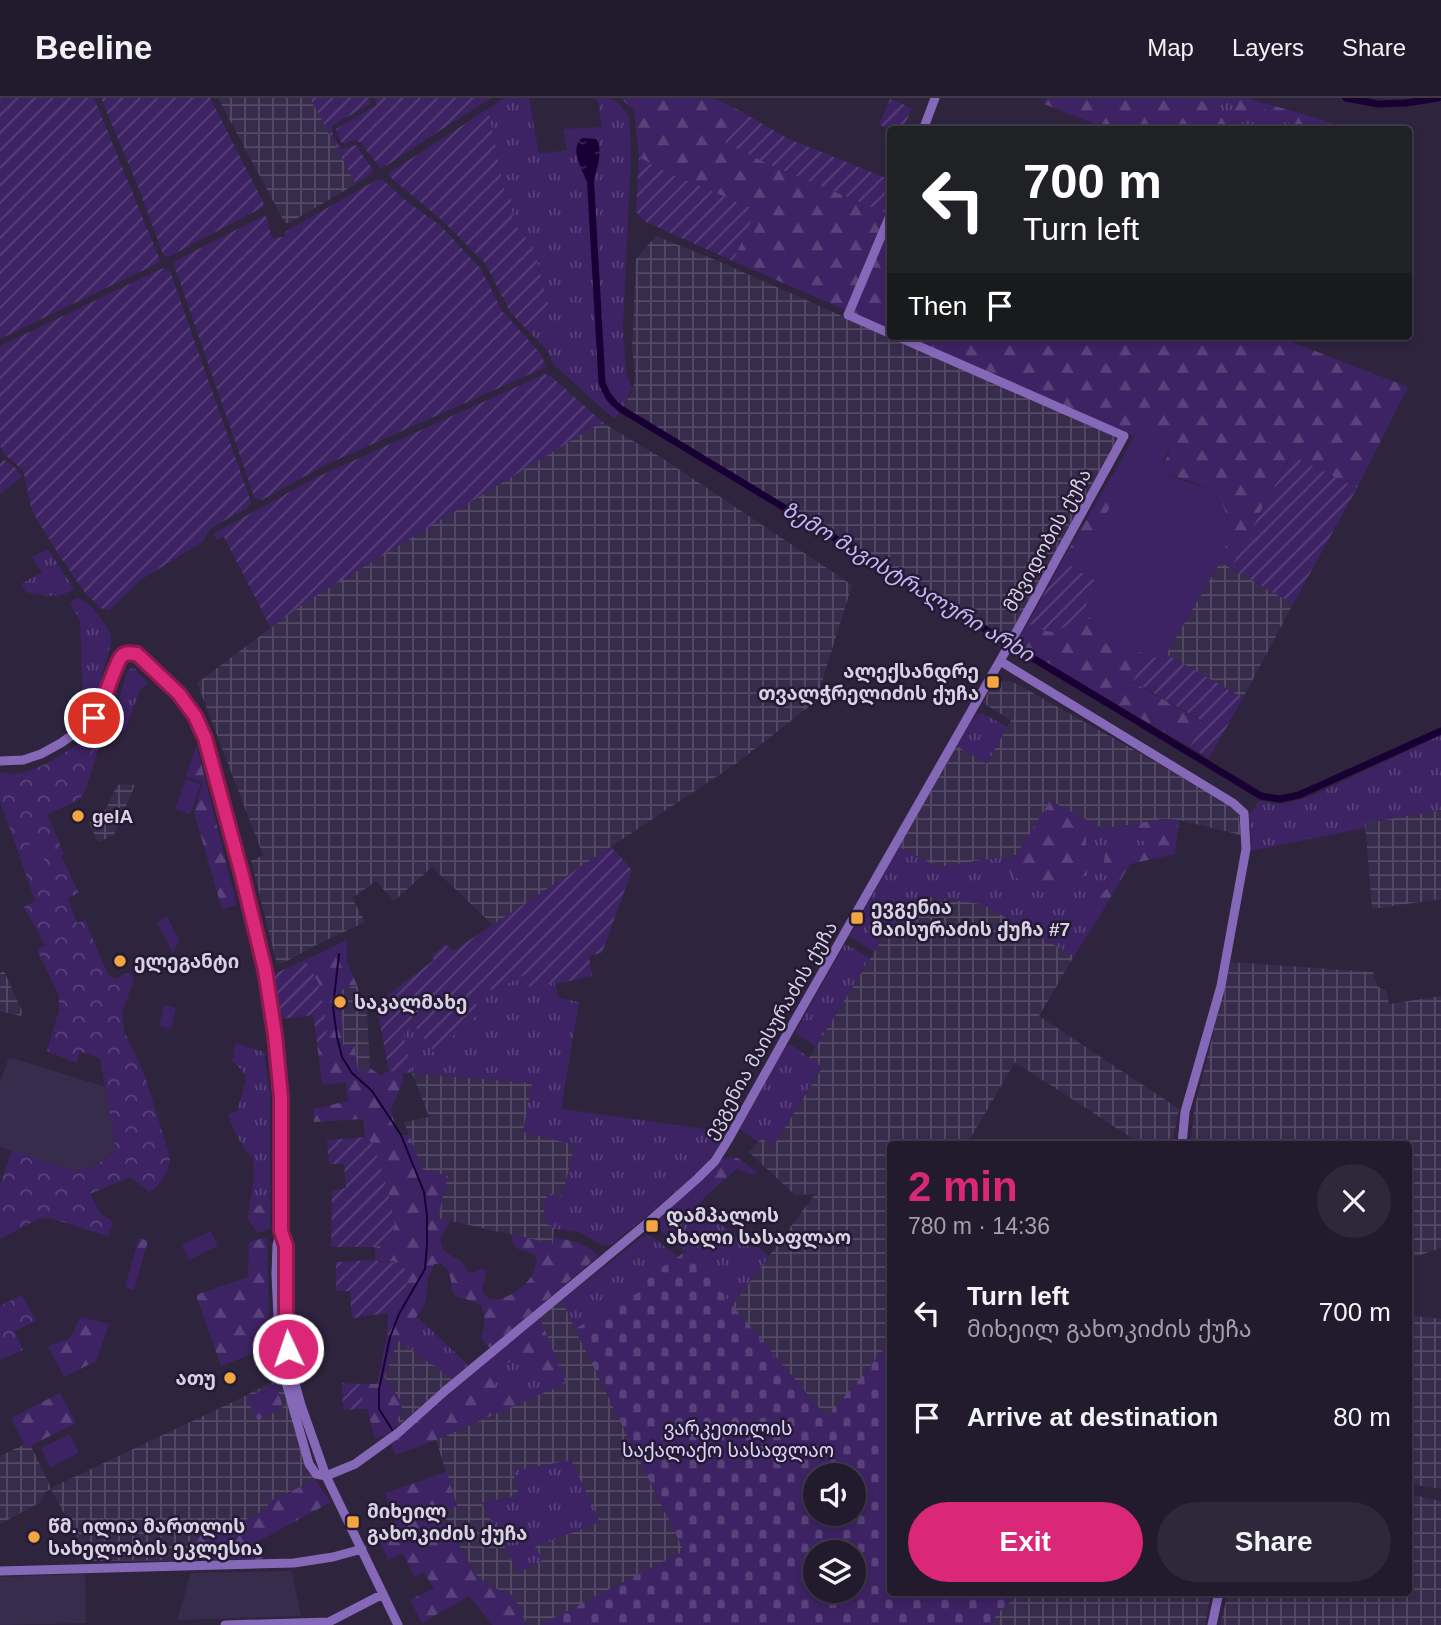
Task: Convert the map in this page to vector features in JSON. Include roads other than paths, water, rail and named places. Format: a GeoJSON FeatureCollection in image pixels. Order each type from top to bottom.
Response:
{"type":"FeatureCollection","features":[{"type":"Feature","properties":{"kind":"street"},"geometry":{"type":"LineString","coordinates":[[924,126],[935,98]]}},
{"type":"Feature","properties":{"kind":"street"},"geometry":{"type":"LineString","coordinates":[[887,222],[848,315],[887,332]]}},
{"type":"Feature","properties":{"kind":"street","name":"მშვიდობის ქუჩა"},"geometry":{"type":"LineString","coordinates":[[905,340],[1124,436],[1002,657]]}},
{"type":"Feature","properties":{"kind":"street"},"geometry":{"type":"LineString","coordinates":[[0,761],[23,760],[41,754],[88,724],[99,712],[120,658],[128,653],[137,654],[157,672],[179,694],[195,716],[205,738],[220,788],[268,985],[281,1097],[281,1231],[286,1246],[287,1336],[291,1365],[301,1405],[326,1476],[398,1625]]}},
{"type":"Feature","properties":{"kind":"street"},"geometry":{"type":"LineString","coordinates":[[1002,657],[1233,803],[1244,813],[1246,849],[1222,986],[1185,1112],[1182,1141]]}},
{"type":"Feature","properties":{"kind":"street","name":"ევგენია მაისურაძის ქუჩა"},"geometry":{"type":"LineString","coordinates":[[326,1476],[355,1464],[398,1433],[645,1225],[715,1161],[1002,657]]}},
{"type":"Feature","properties":{"kind":"street"},"geometry":{"type":"LineString","coordinates":[[0,1571],[294,1563],[333,1558],[362,1549]]}},
{"type":"Feature","properties":{"kind":"street"},"geometry":{"type":"LineString","coordinates":[[225,1625],[326,1623],[383,1594]]}},
{"type":"Feature","properties":{"kind":"street"},"geometry":{"type":"LineString","coordinates":[[1212,1625],[1218,1596]]}},
{"type":"Feature","properties":{"kind":"water"},"geometry":{"type":"Polygon","coordinates":[[[582,138],[597,139],[599,144],[599,160],[594,181],[587,182],[578,159],[577,147],[582,138]]]}},
{"type":"Feature","properties":{"kind":"waterway"},"geometry":{"type":"LineString","coordinates":[[1346,98],[1378,104],[1438,98]]}},
{"type":"Feature","properties":{"kind":"waterway","name":"ზემო მაგისტრალური არხი"},"geometry":{"type":"LineString","coordinates":[[590,173],[602,383],[610,398],[621,409],[1261,796],[1280,799],[1299,795],[1441,731]]}},
{"type":"Feature","properties":{"kind":"waterway"},"geometry":{"type":"LineString","coordinates":[[339,954],[333,1007],[342,1057],[352,1073],[372,1091],[401,1135],[424,1192],[427,1216],[425,1269],[399,1314],[390,1337],[379,1389],[379,1409],[393,1431]]}},
{"type":"Feature","properties":{"kind":"place","name":"ალექსანდრე თვალჭრელიძის ქუჩა"},"geometry":{"type":"Point","coordinates":[993,682]}},
{"type":"Feature","properties":{"kind":"place","name":"gelA"},"geometry":{"type":"Point","coordinates":[78,816]}},
{"type":"Feature","properties":{"kind":"place","name":"ევგენია მაისურაძის ქუჩა #7"},"geometry":{"type":"Point","coordinates":[857,918]}},
{"type":"Feature","properties":{"kind":"place","name":"ელეგანტი"},"geometry":{"type":"Point","coordinates":[120,961]}},
{"type":"Feature","properties":{"kind":"place","name":"საკალმახე"},"geometry":{"type":"Point","coordinates":[340,1002]}},
{"type":"Feature","properties":{"kind":"place","name":"დამპალოს ახალი სასაფლაო"},"geometry":{"type":"Point","coordinates":[652,1226]}},
{"type":"Feature","properties":{"kind":"place","name":"ათუ"},"geometry":{"type":"Point","coordinates":[230,1378]}},
{"type":"Feature","properties":{"kind":"place","name":"მიხეილ გახოკიძის ქუჩა"},"geometry":{"type":"Point","coordinates":[353,1522]}},
{"type":"Feature","properties":{"kind":"place","name":"წმ. ილია მართლის სახელობის ეკლესია"},"geometry":{"type":"Point","coordinates":[34,1537]}},
{"type":"Feature","properties":{"kind":"park label","name":"ვარკეთილის საქალაქო სასაფლაო"},"geometry":{"type":"Point","coordinates":[728,1439]}}]}
